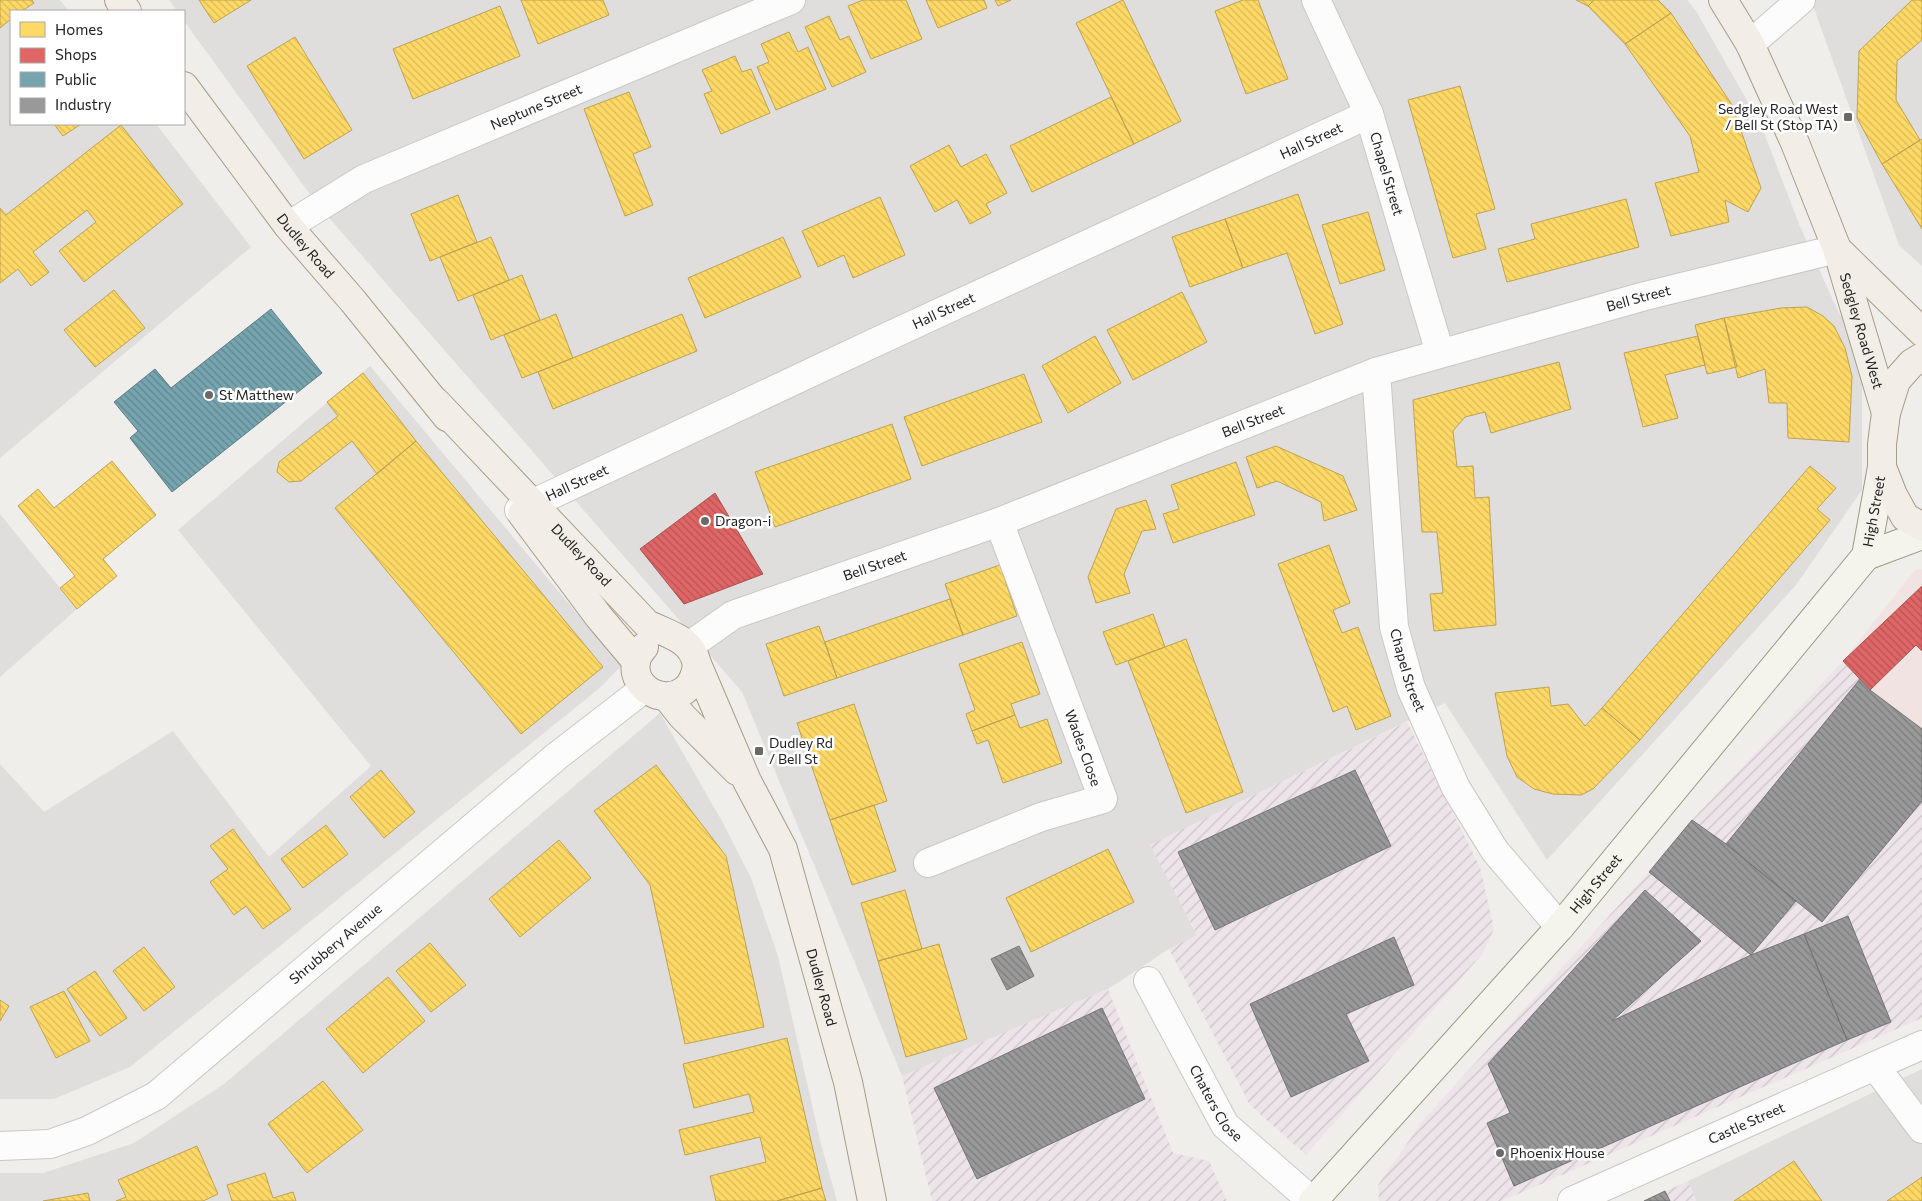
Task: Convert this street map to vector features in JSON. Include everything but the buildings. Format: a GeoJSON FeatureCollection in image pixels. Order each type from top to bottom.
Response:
{"type":"FeatureCollection","features":[{"type":"Feature","properties":{"kind":"main road","name":"Sedgley Road West"},"geometry":{"type":"LineString","coordinates":[[1723,0],[1750,44],[1795,142],[1837,249],[1886,413]]}},
{"type":"Feature","properties":{"kind":"main road","name":"Dudley Road"},"geometry":{"type":"LineString","coordinates":[[185,87],[288,226],[354,301],[436,402],[526,507],[647,624],[686,649],[747,781],[783,849],[848,1082],[872,1201]]}},
{"type":"Feature","properties":{"kind":"main road","name":"Sedgley Road West"},"geometry":{"type":"LineString","coordinates":[[1837,249],[1922,332]]}},
{"type":"Feature","properties":{"kind":"main road"},"geometry":{"type":"LineString","coordinates":[[1922,357],[1912,363],[1896,381],[1886,413],[1882,444],[1882,467],[1893,496],[1904,517],[1922,527]]}},
{"type":"Feature","properties":{"kind":"main road","name":"High Street"},"geometry":{"type":"LineString","coordinates":[[1313,1201],[1560,927],[1866,556],[1882,467]]}},
{"type":"Feature","properties":{"kind":"main road","name":"Dudley Road"},"geometry":{"type":"LineString","coordinates":[[526,507],[599,617],[636,661],[637,675],[682,716],[747,781]]}},
{"type":"Feature","properties":{"kind":"main road","name":"High Street"},"geometry":{"type":"LineString","coordinates":[[1866,556],[1922,535]]}},
{"type":"Feature","properties":{"kind":"main road"},"geometry":{"type":"LineString","coordinates":[[636,661],[644,646],[661,636],[686,649],[696,674],[692,683],[677,695],[656,692]]}},
{"type":"Feature","properties":{"kind":"street","name":"Neptune Street"},"geometry":{"type":"LineString","coordinates":[[288,226],[364,179],[791,0]]}},
{"type":"Feature","properties":{"kind":"street","name":"Chapel Street"},"geometry":{"type":"LineString","coordinates":[[1316,0],[1369,114],[1440,353]]}},
{"type":"Feature","properties":{"kind":"street"},"geometry":{"type":"LineString","coordinates":[[1750,44],[1801,0]]}},
{"type":"Feature","properties":{"kind":"street","name":"Hall Street"},"geometry":{"type":"LineString","coordinates":[[526,507],[1369,114]]}},
{"type":"Feature","properties":{"kind":"street","name":"Bell Street"},"geometry":{"type":"LineString","coordinates":[[686,649],[733,615],[999,522],[1376,372],[1645,296],[1837,249]]}},
{"type":"Feature","properties":{"kind":"street","name":"Chapel Street"},"geometry":{"type":"LineString","coordinates":[[1376,372],[1394,626],[1411,688],[1456,788],[1495,851],[1560,927]]}},
{"type":"Feature","properties":{"kind":"street","name":"Wades Close"},"geometry":{"type":"LineString","coordinates":[[928,862],[1041,817],[1102,799],[999,522]]}},
{"type":"Feature","properties":{"kind":"street","name":"Shrubbery Avenue"},"geometry":{"type":"LineString","coordinates":[[0,1146],[50,1144],[87,1131],[156,1096],[557,756],[656,692]]}},
{"type":"Feature","properties":{"kind":"street","name":"Chaters Close"},"geometry":{"type":"LineString","coordinates":[[1148,981],[1225,1125],[1313,1201]]}},
{"type":"Feature","properties":{"kind":"street","name":"Castle Street"},"geometry":{"type":"LineString","coordinates":[[1572,1201],[1922,1045]]}},
{"type":"Feature","properties":{"kind":"street"},"geometry":{"type":"LineString","coordinates":[[1876,1066],[1922,1129]]}},
{"type":"Feature","properties":{"kind":"shaded area"},"geometry":{"type":"Polygon","coordinates":[[[0,0],[60,0],[68,10],[10,10],[10,125],[157,125],[251,247],[0,458],[0,0]]]}},
{"type":"Feature","properties":{"kind":"shaded area"},"geometry":{"type":"Polygon","coordinates":[[[169,0],[1687,0],[1696,11],[1761,125],[1799,224],[1862,359],[1862,490],[1796,585],[1547,860],[1445,703],[1151,845],[1197,936],[1169,949],[1108,989],[902,1076],[742,692],[317,204],[185,22],[185,10],[176,10],[169,0]]]}},
{"type":"Feature","properties":{"kind":"shaded area"},"geometry":{"type":"Polygon","coordinates":[[[1811,0],[1922,0],[1922,266],[1899,245],[1811,0]]]}},
{"type":"Feature","properties":{"kind":"shaded area"},"geometry":{"type":"Polygon","coordinates":[[[370,366],[621,666],[601,687],[130,1067],[54,1099],[0,1099],[0,764],[44,812],[173,731],[269,857],[371,766],[178,530],[370,366]]]}},
{"type":"Feature","properties":{"kind":"shaded area"},"geometry":{"type":"Polygon","coordinates":[[[0,514],[77,609],[0,677],[0,514]]]}},
{"type":"Feature","properties":{"kind":"shaded area"},"geometry":{"type":"Polygon","coordinates":[[[1922,569],[1922,729],[1870,690],[1843,661],[1915,570],[1922,569]]]}},
{"type":"Feature","properties":{"kind":"shaded area"},"geometry":{"type":"Polygon","coordinates":[[[1843,661],[1870,690],[1922,729],[1922,1018],[1502,1201],[1379,1201],[1378,1185],[1424,1119],[1649,872],[1692,820],[1843,661]]]}},
{"type":"Feature","properties":{"kind":"shaded area"},"geometry":{"type":"Polygon","coordinates":[[[660,713],[723,823],[751,878],[778,956],[821,1144],[837,1201],[0,1201],[0,1173],[43,1173],[134,1143],[224,1084],[660,713]]]}},
{"type":"Feature","properties":{"kind":"shaded area"},"geometry":{"type":"Polygon","coordinates":[[[1407,722],[1480,867],[1494,929],[1483,953],[1306,1155],[1250,1105],[1169,949],[1197,935],[1150,845],[1407,722]]]}},
{"type":"Feature","properties":{"kind":"shaded area"},"geometry":{"type":"Polygon","coordinates":[[[1108,989],[1173,1153],[1209,1161],[1227,1201],[932,1201],[902,1076],[1108,989]]]}},
{"type":"Feature","properties":{"kind":"shaded area"},"geometry":{"type":"Polygon","coordinates":[[[1922,1069],[1922,1201],[1696,1201],[1688,1181],[1922,1069]]]}},
{"type":"Feature","properties":{"kind":"shaded area"},"geometry":{"type":"Polygon","coordinates":[[[1688,1181],[1696,1201],[1644,1201],[1688,1181]]]}},
{"type":"Feature","properties":{"kind":"place","name":"Sedgley Road West / Bell St (Stop TA)"},"geometry":{"type":"Point","coordinates":[1848,117]}},
{"type":"Feature","properties":{"kind":"place","name":"St Matthew"},"geometry":{"type":"Point","coordinates":[209,395]}},
{"type":"Feature","properties":{"kind":"place","name":"Dragon-i"},"geometry":{"type":"Point","coordinates":[705,521]}},
{"type":"Feature","properties":{"kind":"place","name":"Dudley Rd / Bell St"},"geometry":{"type":"Point","coordinates":[759,751]}},
{"type":"Feature","properties":{"kind":"place","name":"Phoenix House"},"geometry":{"type":"Point","coordinates":[1500,1153]}}]}
